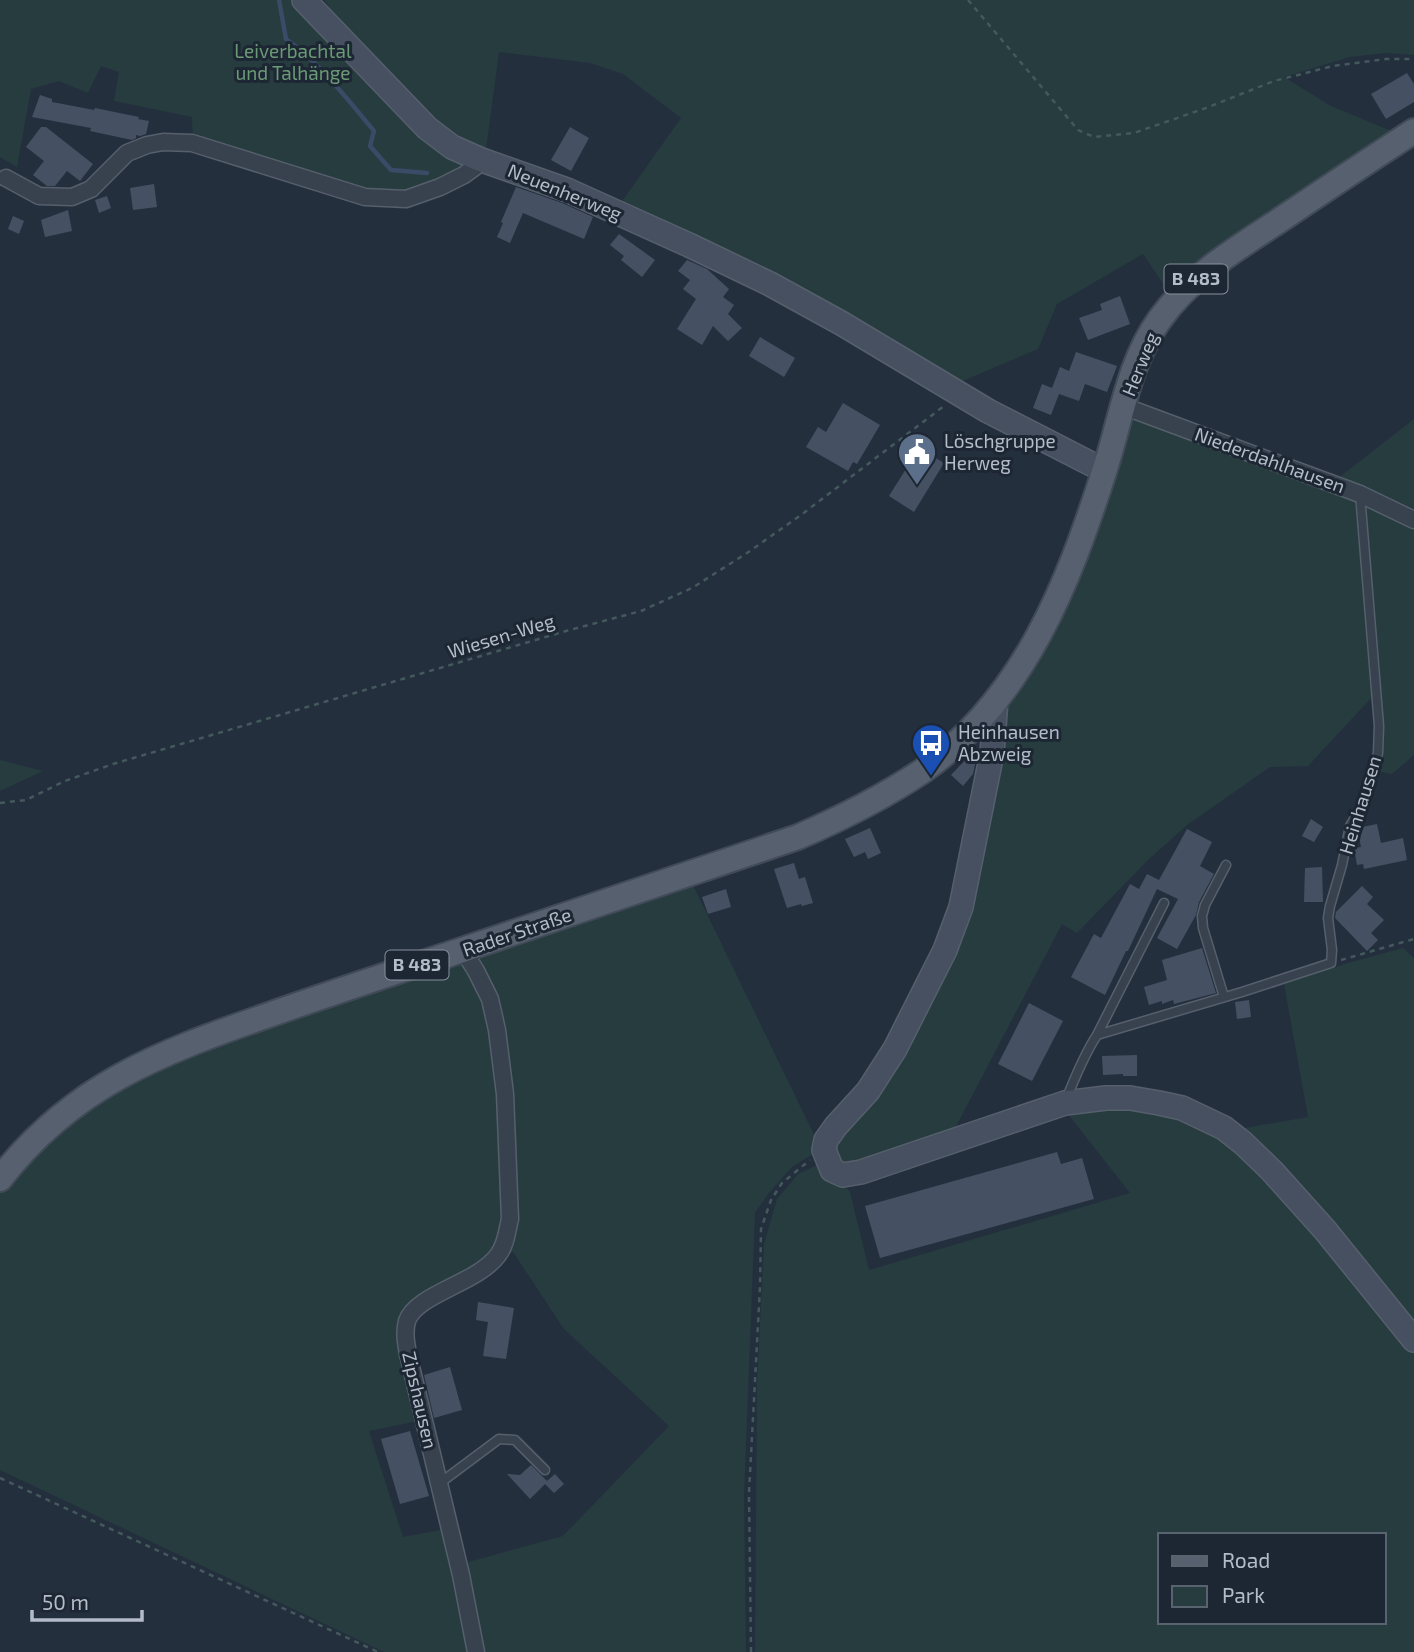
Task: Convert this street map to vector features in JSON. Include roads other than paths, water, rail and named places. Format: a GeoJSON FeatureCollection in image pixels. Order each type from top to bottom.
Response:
{"type":"FeatureCollection","features":[{"type":"Feature","properties":{"kind":"main road","name":"Herweg"},"geometry":{"type":"LineString","coordinates":[[996,700],[1029,655],[1044,628],[1075,556],[1134,370],[1159,319],[1195,279],[1231,251],[1414,131]]}},
{"type":"Feature","properties":{"kind":"main road","name":"Rader Straße"},"geometry":{"type":"LineString","coordinates":[[0,1179],[40,1134],[80,1101],[150,1060],[276,1012],[798,837],[855,812],[923,770],[978,722],[996,700]]}},
{"type":"Feature","properties":{"kind":"street","name":"Neuenherweg"},"geometry":{"type":"LineString","coordinates":[[304,0],[428,128],[452,147],[567,190],[770,284],[988,411],[1104,471]]}},
{"type":"Feature","properties":{"kind":"street"},"geometry":{"type":"LineString","coordinates":[[6,178],[39,196],[72,197],[91,189],[127,153],[163,142],[192,143],[365,197],[406,199],[464,176],[475,167],[479,159]]}},
{"type":"Feature","properties":{"kind":"street","name":"Niederdahlhausen"},"geometry":{"type":"LineString","coordinates":[[1123,406],[1360,494],[1414,520]]}},
{"type":"Feature","properties":{"kind":"street"},"geometry":{"type":"LineString","coordinates":[[996,700],[992,754],[961,907],[934,972],[895,1049],[868,1091],[826,1140],[824,1150],[832,1170],[843,1175],[861,1171],[1065,1103],[1130,1098],[1182,1108],[1224,1128],[1272,1171],[1325,1230],[1414,1340]]}},
{"type":"Feature","properties":{"kind":"street","name":"Zipshausen"},"geometry":{"type":"LineString","coordinates":[[463,950],[490,999],[498,1030],[505,1094],[510,1219],[506,1239],[491,1264],[415,1307],[407,1320],[405,1334],[461,1575],[476,1652]]}},
{"type":"Feature","properties":{"kind":"lane","name":"Heinhausen"},"geometry":{"type":"LineString","coordinates":[[1224,997],[1331,963],[1328,918],[1330,906],[1350,826],[1371,781],[1378,753],[1379,726],[1360,494]]}},
{"type":"Feature","properties":{"kind":"lane"},"geometry":{"type":"LineString","coordinates":[[1097,1035],[1224,997],[1203,928],[1202,916],[1226,865]]}},
{"type":"Feature","properties":{"kind":"lane"},"geometry":{"type":"LineString","coordinates":[[1065,1103],[1080,1065],[1164,903]]}},
{"type":"Feature","properties":{"kind":"lane"},"geometry":{"type":"LineString","coordinates":[[440,1483],[499,1439],[515,1440],[545,1470]]}},
{"type":"Feature","properties":{"kind":"waterway"},"geometry":{"type":"LineString","coordinates":[[279,0],[286,39],[321,70],[374,131],[370,146],[391,170],[427,173]]}},
{"type":"Feature","properties":{"kind":"place","name":"Löschgruppe Herweg"},"geometry":{"type":"Point","coordinates":[917,486]}},
{"type":"Feature","properties":{"kind":"place","name":"Heinhausen Abzweig"},"geometry":{"type":"Point","coordinates":[931,777]}},
{"type":"Feature","properties":{"kind":"park label","name":"Leiverbachtal und Talhänge"},"geometry":{"type":"Point","coordinates":[293,62]}}]}
